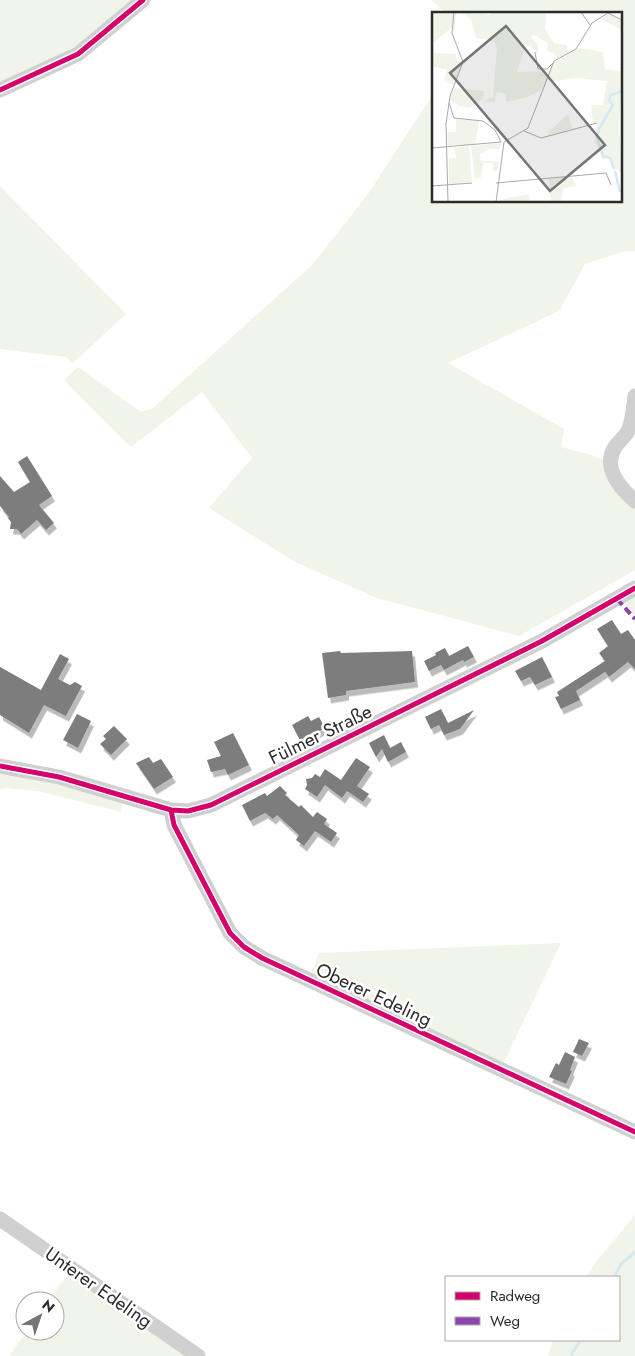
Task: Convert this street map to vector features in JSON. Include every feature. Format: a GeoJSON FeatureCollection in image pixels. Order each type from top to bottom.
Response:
{"type":"FeatureCollection","features":[{"type":"Feature","properties":{"kind":"street"},"geometry":{"type":"LineString","coordinates":[[0,90],[78,54],[143,0]]}},
{"type":"Feature","properties":{"kind":"street"},"geometry":{"type":"LineString","coordinates":[[635,396],[628,433],[616,446],[610,457],[611,469],[617,481],[635,501]]}},
{"type":"Feature","properties":{"kind":"street","name":"Fülmer Straße"},"geometry":{"type":"LineString","coordinates":[[0,766],[59,777],[170,810],[188,811],[211,805],[542,641],[635,588]]}},
{"type":"Feature","properties":{"kind":"street","name":"Oberer Edeling"},"geometry":{"type":"LineString","coordinates":[[170,810],[174,826],[230,933],[244,947],[262,958],[635,1132]]}},
{"type":"Feature","properties":{"kind":"street","name":"Unterer Edeling"},"geometry":{"type":"LineString","coordinates":[[0,1219],[198,1356]]}},
{"type":"Feature","properties":{"kind":"shaded area"},"geometry":{"type":"Polygon","coordinates":[[[0,0],[134,0],[77,46],[0,84],[0,0]]]}},
{"type":"Feature","properties":{"kind":"shaded area"},"geometry":{"type":"Polygon","coordinates":[[[431,0],[635,0],[635,251],[621,252],[585,264],[559,311],[448,363],[564,429],[561,447],[592,455],[605,461],[635,506],[635,570],[519,636],[377,598],[295,562],[209,508],[252,458],[202,392],[131,447],[64,380],[78,367],[141,412],[153,408],[312,265],[368,194],[432,96],[432,202],[622,202],[622,12],[445,12],[431,0]]]}},
{"type":"Feature","properties":{"kind":"shaded area"},"geometry":{"type":"Polygon","coordinates":[[[0,186],[126,314],[73,363],[66,357],[0,349],[0,186]]]}},
{"type":"Feature","properties":{"kind":"shaded area"},"geometry":{"type":"Polygon","coordinates":[[[635,590],[635,616],[621,600],[635,590]]]}},
{"type":"Feature","properties":{"kind":"shaded area"},"geometry":{"type":"Polygon","coordinates":[[[0,771],[123,800],[121,812],[38,791],[0,789],[0,771]]]}},
{"type":"Feature","properties":{"kind":"shaded area"},"geometry":{"type":"Polygon","coordinates":[[[561,943],[503,1064],[310,976],[319,953],[561,943]]]}},
{"type":"Feature","properties":{"kind":"shaded area"},"geometry":{"type":"Polygon","coordinates":[[[635,1215],[635,1356],[548,1356],[553,1341],[620,1341],[620,1276],[587,1276],[635,1215]]]}},
{"type":"Feature","properties":{"kind":"shaded area"},"geometry":{"type":"Polygon","coordinates":[[[70,1271],[193,1356],[9,1356],[20,1341],[65,1341],[65,1291],[55,1291],[70,1271]]]}},
{"type":"Feature","properties":{"kind":"building"},"geometry":{"type":"Polygon","coordinates":[[[27,456],[52,496],[39,505],[54,523],[46,530],[37,520],[21,534],[17,529],[10,529],[11,522],[9,517],[0,506],[0,476],[14,492],[30,482],[18,462],[27,456]]]}},
{"type":"Feature","properties":{"kind":"building"},"geometry":{"type":"Polygon","coordinates":[[[612,620],[621,634],[628,630],[635,640],[635,669],[628,662],[609,677],[605,672],[576,691],[580,700],[561,709],[555,697],[559,696],[557,692],[605,661],[599,653],[608,646],[597,629],[612,620]]]}},
{"type":"Feature","properties":{"kind":"building"},"geometry":{"type":"Polygon","coordinates":[[[468,646],[474,657],[464,662],[463,660],[444,670],[441,665],[429,671],[424,661],[445,648],[449,656],[468,646]]]}},
{"type":"Feature","properties":{"kind":"building"},"geometry":{"type":"Polygon","coordinates":[[[340,651],[341,653],[412,651],[415,682],[346,691],[346,695],[328,698],[322,653],[340,651]]]}},
{"type":"Feature","properties":{"kind":"building"},"geometry":{"type":"Polygon","coordinates":[[[60,654],[69,659],[58,679],[70,685],[75,682],[82,686],[66,716],[44,705],[29,733],[0,715],[0,667],[41,690],[60,654]]]}},
{"type":"Feature","properties":{"kind":"building"},"geometry":{"type":"Polygon","coordinates":[[[542,657],[552,677],[535,685],[530,677],[521,681],[515,671],[542,657]]]}},
{"type":"Feature","properties":{"kind":"building"},"geometry":{"type":"Polygon","coordinates":[[[441,709],[448,723],[474,710],[460,729],[444,735],[439,725],[431,729],[425,717],[441,709]]]}},
{"type":"Feature","properties":{"kind":"building"},"geometry":{"type":"Polygon","coordinates":[[[77,714],[91,721],[78,748],[63,740],[77,714]]]}},
{"type":"Feature","properties":{"kind":"building"},"geometry":{"type":"Polygon","coordinates":[[[308,716],[311,721],[319,717],[325,728],[316,733],[315,731],[300,740],[292,725],[308,716]]]}},
{"type":"Feature","properties":{"kind":"building"},"geometry":{"type":"Polygon","coordinates":[[[114,726],[127,739],[111,755],[100,744],[106,739],[103,736],[114,726]]]}},
{"type":"Feature","properties":{"kind":"building"},"geometry":{"type":"Polygon","coordinates":[[[233,733],[249,765],[228,775],[225,769],[211,772],[207,760],[221,756],[214,742],[233,733]]]}},
{"type":"Feature","properties":{"kind":"building"},"geometry":{"type":"Polygon","coordinates":[[[384,735],[390,748],[401,742],[406,752],[388,762],[382,749],[376,757],[369,743],[384,735]]]}},
{"type":"Feature","properties":{"kind":"building"},"geometry":{"type":"Polygon","coordinates":[[[149,757],[153,763],[161,759],[173,777],[154,789],[136,763],[149,757]]]}},
{"type":"Feature","properties":{"kind":"building"},"geometry":{"type":"Polygon","coordinates":[[[356,758],[370,767],[357,786],[369,794],[363,802],[347,791],[342,798],[325,785],[317,797],[305,789],[307,785],[306,779],[312,778],[315,774],[320,777],[325,769],[341,780],[356,758]]]}},
{"type":"Feature","properties":{"kind":"building"},"geometry":{"type":"Polygon","coordinates":[[[280,786],[287,793],[285,795],[299,807],[301,805],[313,817],[317,812],[327,819],[324,824],[337,833],[331,842],[315,831],[304,846],[296,840],[299,835],[277,815],[273,819],[265,813],[250,821],[242,805],[265,793],[267,796],[280,786]]]}},
{"type":"Feature","properties":{"kind":"building"},"geometry":{"type":"Polygon","coordinates":[[[579,1039],[589,1043],[582,1056],[573,1052],[579,1039]]]}},
{"type":"Feature","properties":{"kind":"building"},"geometry":{"type":"Polygon","coordinates":[[[565,1052],[575,1057],[570,1070],[572,1071],[566,1084],[549,1077],[556,1063],[559,1065],[565,1052]]]}},
{"type":"Feature","properties":{"kind":"waterway"},"geometry":{"type":"LineString","coordinates":[[615,1276],[621,1264],[635,1252]]}},
{"type":"Feature","properties":{"kind":"waterway"},"geometry":{"type":"LineString","coordinates":[[572,1356],[580,1341]]}},
{"type":"Feature","properties":{"kind":"marked path"},"geometry":{"type":"LineString","coordinates":[[617,599],[635,619]]}},
{"type":"Feature","properties":{"kind":"cycle path"},"geometry":{"type":"LineString","coordinates":[[0,90],[78,54],[143,0]]}},
{"type":"Feature","properties":{"kind":"cycle path"},"geometry":{"type":"LineString","coordinates":[[0,766],[59,777],[171,810],[188,811],[211,805],[542,641],[635,588]]}},
{"type":"Feature","properties":{"kind":"cycle path"},"geometry":{"type":"LineString","coordinates":[[171,810],[174,825],[230,933],[244,947],[262,958],[635,1132]]}}]}
